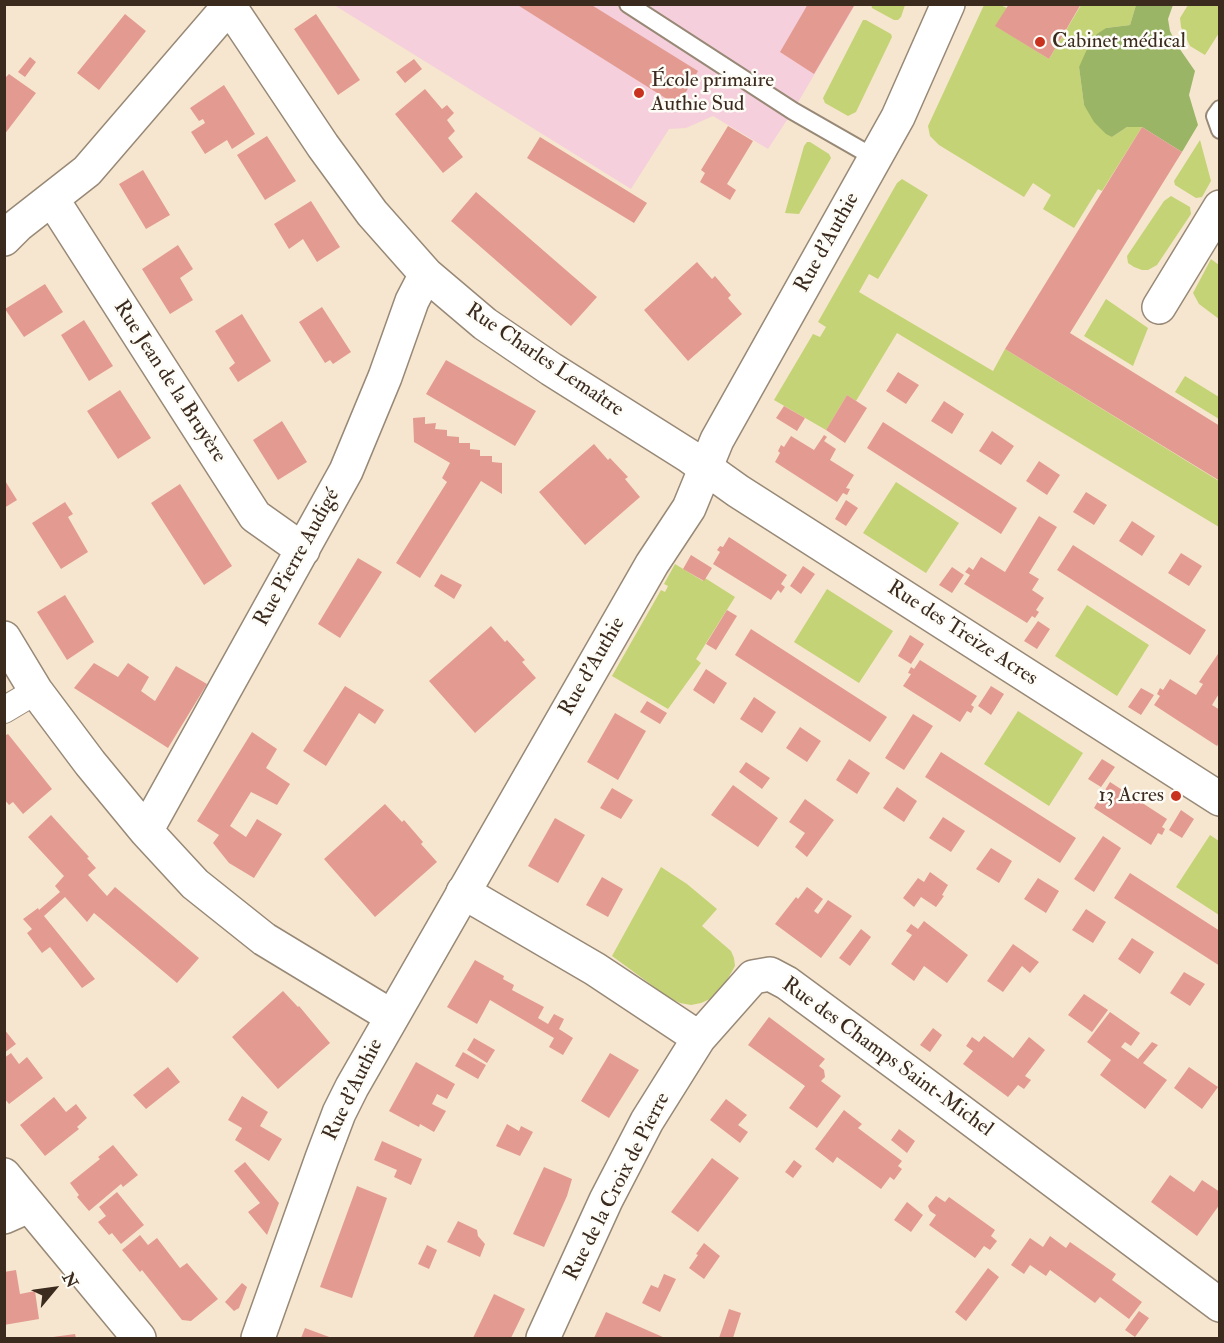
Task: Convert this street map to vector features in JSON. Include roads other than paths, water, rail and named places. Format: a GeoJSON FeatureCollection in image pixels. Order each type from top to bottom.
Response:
{"type":"FeatureCollection","features":[{"type":"Feature","properties":{"kind":"street","name":"Rue d'Authie"},"geometry":{"type":"LineString","coordinates":[[258,1338],[339,1113],[391,1016],[545,753],[652,564],[689,508],[717,440],[898,117],[948,4]]}},
{"type":"Feature","properties":{"kind":"street"},"geometry":{"type":"LineString","coordinates":[[4,239],[18,225],[87,171],[229,5]]}},
{"type":"Feature","properties":{"kind":"street","name":"Rue Charles Lemaître"},"geometry":{"type":"LineString","coordinates":[[229,5],[323,146],[372,213],[426,274],[485,324],[705,468]]}},
{"type":"Feature","properties":{"kind":"street","name":"Rue Jean de la Bruyère"},"geometry":{"type":"LineString","coordinates":[[52,199],[255,516],[303,550]]}},
{"type":"Feature","properties":{"kind":"street"},"geometry":{"type":"LineString","coordinates":[[1159,307],[1220,207]]}},
{"type":"Feature","properties":{"kind":"street","name":"Rue Pierre Audigé"},"geometry":{"type":"LineString","coordinates":[[146,831],[346,471],[385,377],[412,302],[426,274]]}},
{"type":"Feature","properties":{"kind":"street","name":"Rue des Treize Acres"},"geometry":{"type":"LineString","coordinates":[[705,468],[773,514],[1220,799]]}},
{"type":"Feature","properties":{"kind":"street"},"geometry":{"type":"LineString","coordinates":[[4,638],[36,691],[90,763],[146,831],[195,884],[264,939],[391,1016]]}},
{"type":"Feature","properties":{"kind":"street"},"geometry":{"type":"LineString","coordinates":[[4,710],[36,691]]}},
{"type":"Feature","properties":{"kind":"street"},"geometry":{"type":"LineString","coordinates":[[463,892],[595,969],[699,1038]]}},
{"type":"Feature","properties":{"kind":"street","name":"Rue des Champs Saint-Michel"},"geometry":{"type":"LineString","coordinates":[[699,1038],[753,977],[770,974],[787,983],[915,1077],[1220,1305]]}},
{"type":"Feature","properties":{"kind":"street","name":"Rue de la Croix de Pierre"},"geometry":{"type":"LineString","coordinates":[[543,1338],[606,1200],[647,1120],[699,1038]]}},
{"type":"Feature","properties":{"kind":"street"},"geometry":{"type":"LineString","coordinates":[[4,1175],[17,1212],[139,1338]]}},
{"type":"Feature","properties":{"kind":"lane"},"geometry":{"type":"LineString","coordinates":[[628,4],[793,111],[875,158]]}},
{"type":"Feature","properties":{"kind":"lane"},"geometry":{"type":"LineString","coordinates":[[1220,109],[1215,116],[1220,130]]}},
{"type":"Feature","properties":{"kind":"place","name":"Cabinet médical"},"geometry":{"type":"Point","coordinates":[1040,42]}},
{"type":"Feature","properties":{"kind":"place","name":"École primaire Authie Sud"},"geometry":{"type":"Point","coordinates":[639,93]}},
{"type":"Feature","properties":{"kind":"place","name":"13 Acres"},"geometry":{"type":"Point","coordinates":[1176,796]}}]}
